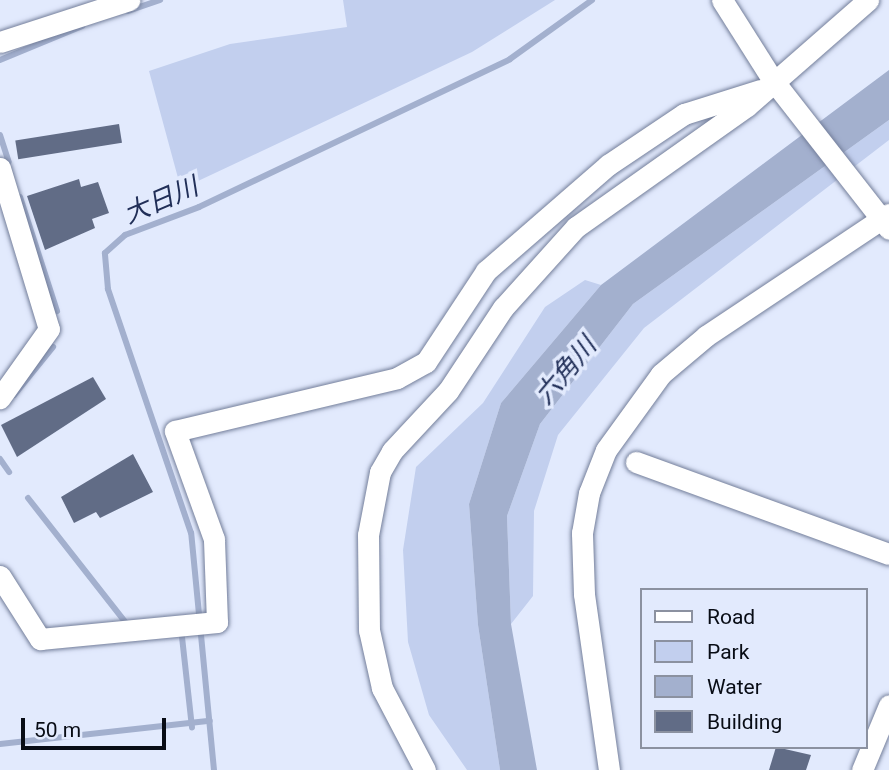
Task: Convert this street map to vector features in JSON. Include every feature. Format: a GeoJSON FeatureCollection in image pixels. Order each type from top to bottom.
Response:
{"type":"FeatureCollection","features":[{"type":"Feature","properties":{"kind":"street"},"geometry":{"type":"LineString","coordinates":[[0,43],[129,0]]}},
{"type":"Feature","properties":{"kind":"street"},"geometry":{"type":"LineString","coordinates":[[609,770],[583,594],[582,533],[606,450],[661,374],[706,336],[883,218],[771,85],[722,0]]}},
{"type":"Feature","properties":{"kind":"street"},"geometry":{"type":"LineString","coordinates":[[425,770],[382,688],[369,630],[368,535],[380,472],[544,259],[632,183],[747,106],[868,0]]}},
{"type":"Feature","properties":{"kind":"street"},"geometry":{"type":"LineString","coordinates":[[0,576],[40,639],[217,622],[214,539],[175,431],[397,378],[426,362],[486,271],[608,165],[684,114],[771,85]]}},
{"type":"Feature","properties":{"kind":"street"},"geometry":{"type":"LineString","coordinates":[[0,168],[49,329],[0,398]]}},
{"type":"Feature","properties":{"kind":"street"},"geometry":{"type":"LineString","coordinates":[[636,462],[889,554]]}},
{"type":"Feature","properties":{"kind":"street"},"geometry":{"type":"LineString","coordinates":[[862,770],[889,705]]}},
{"type":"Feature","properties":{"kind":"green space"},"geometry":{"type":"Polygon","coordinates":[[[343,0],[555,0],[472,52],[181,189],[149,71],[230,44],[347,27],[343,0]]]}},
{"type":"Feature","properties":{"kind":"green space"},"geometry":{"type":"Polygon","coordinates":[[[889,120],[889,140],[644,328],[558,435],[534,511],[533,596],[511,624],[507,516],[540,424],[633,304],[889,120]]]}},
{"type":"Feature","properties":{"kind":"green space"},"geometry":{"type":"Polygon","coordinates":[[[585,280],[601,285],[501,403],[469,504],[478,625],[500,770],[467,770],[429,715],[408,642],[403,550],[416,467],[483,403],[545,307],[585,280]]]}},
{"type":"Feature","properties":{"kind":"water","name":"六角川"},"geometry":{"type":"Polygon","coordinates":[[[889,70],[889,120],[633,304],[540,424],[507,516],[511,624],[537,770],[500,770],[478,625],[469,504],[501,403],[601,285],[889,70]]]}},
{"type":"Feature","properties":{"kind":"building"},"geometry":{"type":"Polygon","coordinates":[[[119,124],[122,143],[18,159],[15,140],[119,124]]]}},
{"type":"Feature","properties":{"kind":"building"},"geometry":{"type":"Polygon","coordinates":[[[79,179],[81,187],[98,182],[109,213],[92,219],[95,228],[45,250],[27,196],[79,179]]]}},
{"type":"Feature","properties":{"kind":"building"},"geometry":{"type":"Polygon","coordinates":[[[93,377],[106,399],[17,457],[1,425],[93,377]]]}},
{"type":"Feature","properties":{"kind":"building"},"geometry":{"type":"Polygon","coordinates":[[[133,454],[153,492],[100,518],[96,512],[74,523],[61,497],[133,454]]]}},
{"type":"Feature","properties":{"kind":"building"},"geometry":{"type":"Polygon","coordinates":[[[775,749],[811,755],[806,770],[769,770],[775,749]]]}},
{"type":"Feature","properties":{"kind":"waterway"},"geometry":{"type":"LineString","coordinates":[[128,11],[160,0]]}},
{"type":"Feature","properties":{"kind":"waterway","name":"大日川"},"geometry":{"type":"LineString","coordinates":[[214,770],[191,533],[108,289],[105,253],[125,235],[199,207],[510,59],[592,0]]}},
{"type":"Feature","properties":{"kind":"waterway"},"geometry":{"type":"LineString","coordinates":[[0,60],[82,26]]}},
{"type":"Feature","properties":{"kind":"waterway"},"geometry":{"type":"LineString","coordinates":[[0,135],[9,162]]}},
{"type":"Feature","properties":{"kind":"waterway"},"geometry":{"type":"LineString","coordinates":[[20,197],[57,311]]}},
{"type":"Feature","properties":{"kind":"waterway"},"geometry":{"type":"LineString","coordinates":[[14,395],[53,347]]}},
{"type":"Feature","properties":{"kind":"waterway"},"geometry":{"type":"LineString","coordinates":[[0,459],[9,472]]}},
{"type":"Feature","properties":{"kind":"waterway"},"geometry":{"type":"LineString","coordinates":[[28,498],[126,623]]}},
{"type":"Feature","properties":{"kind":"waterway"},"geometry":{"type":"LineString","coordinates":[[182,637],[192,727]]}},
{"type":"Feature","properties":{"kind":"waterway"},"geometry":{"type":"LineString","coordinates":[[0,744],[210,721]]}}]}
